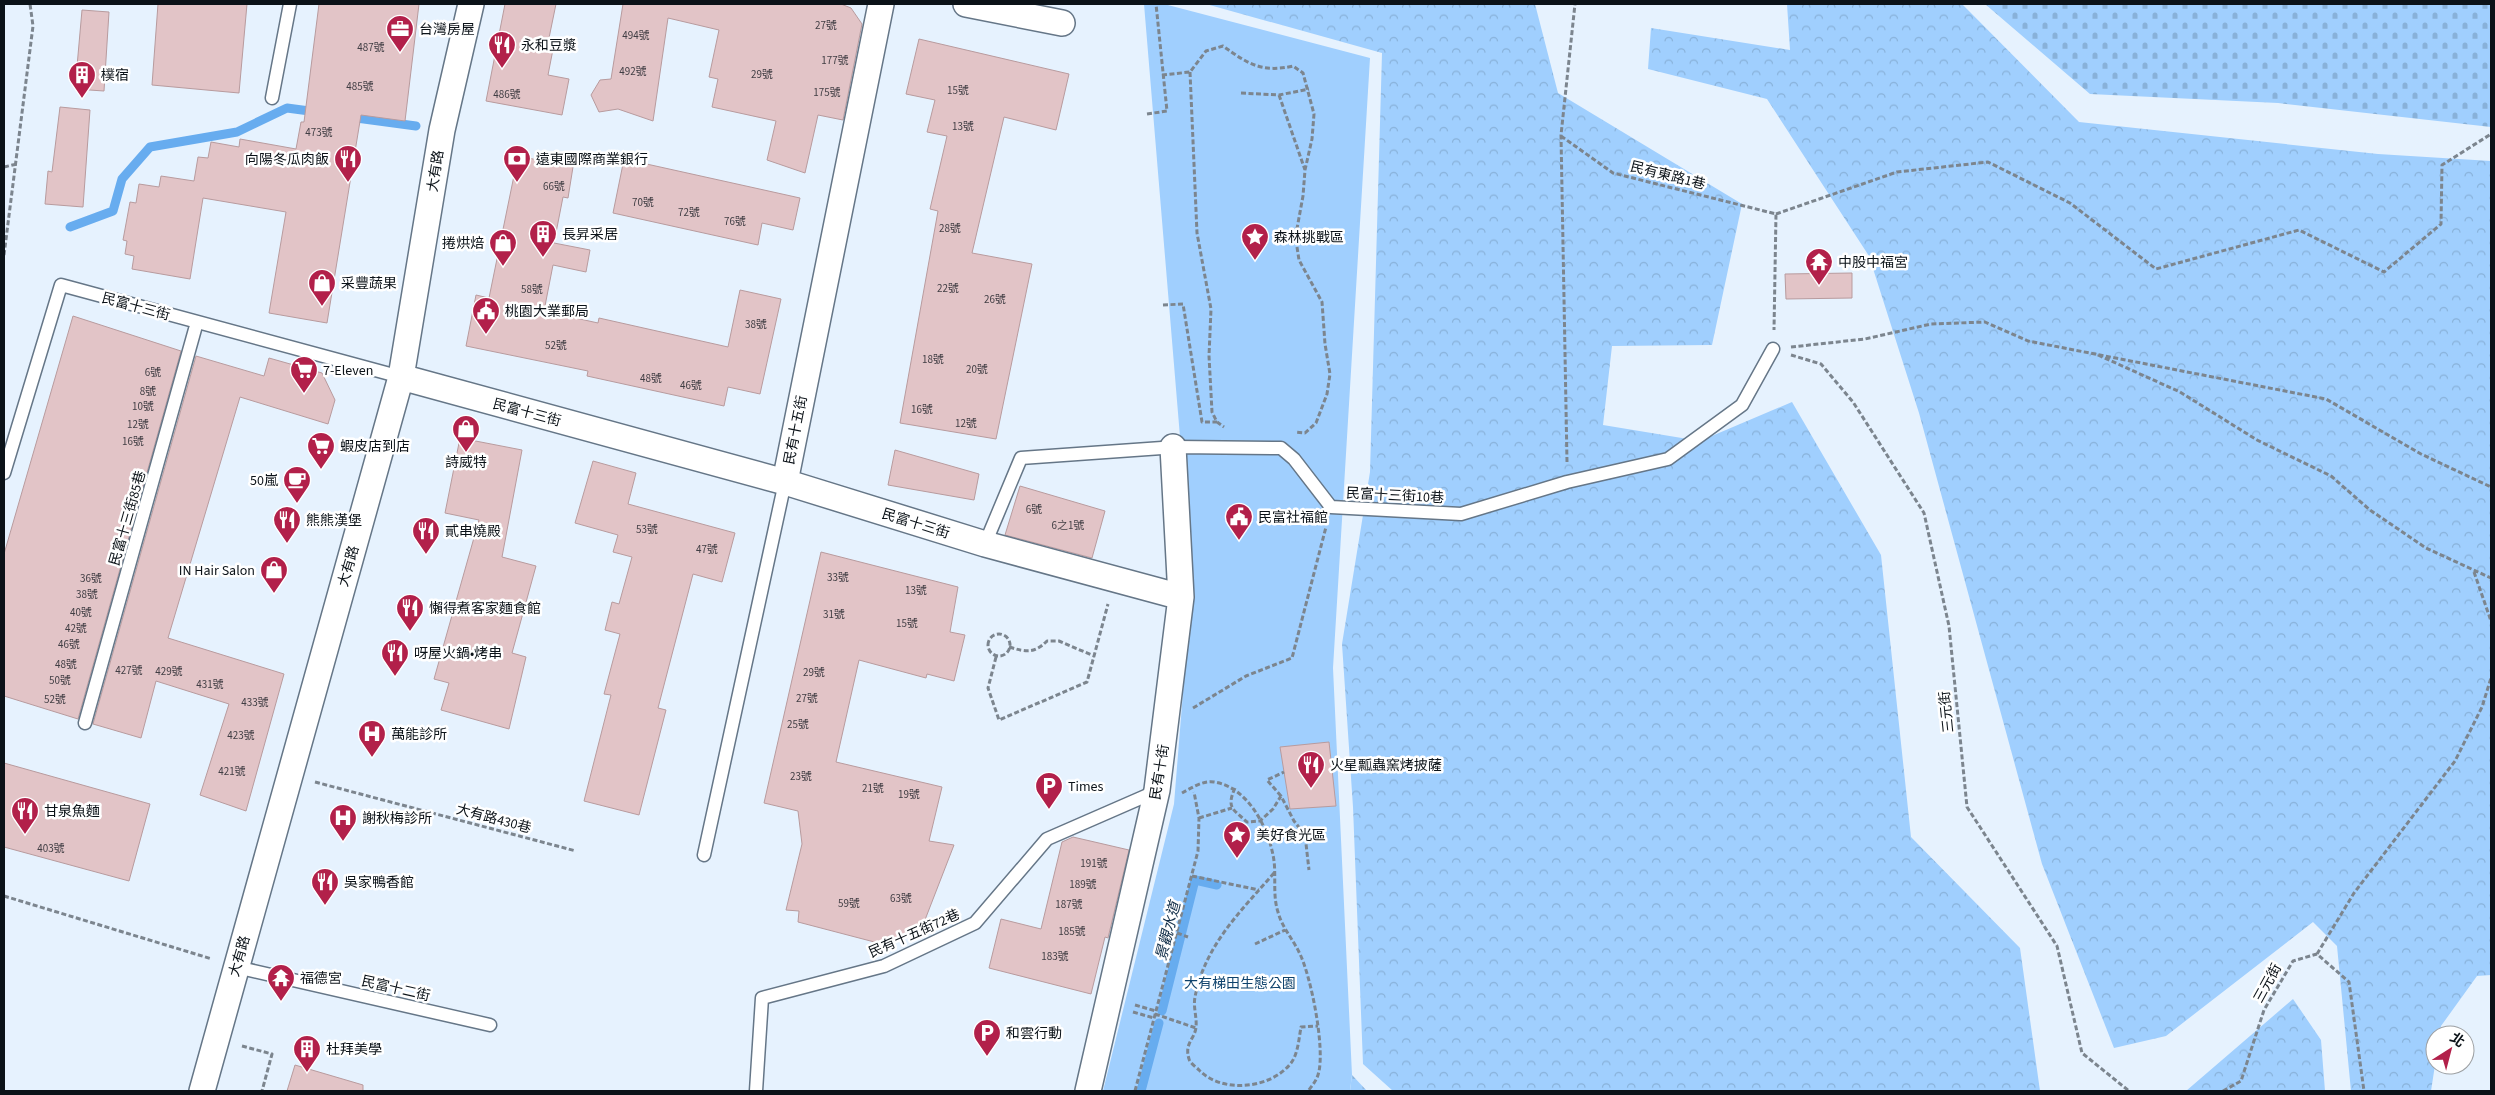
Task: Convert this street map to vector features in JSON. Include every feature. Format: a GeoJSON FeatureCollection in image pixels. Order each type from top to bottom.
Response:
{"type":"FeatureCollection","features":[{"type":"Feature","properties":{"kind":"street","name":"大有路"},"geometry":{"type":"LineString","coordinates":[[202,1091],[401,377],[442,130],[471,4]]}},
{"type":"Feature","properties":{"kind":"street","name":"民有十五街"},"geometry":{"type":"LineString","coordinates":[[785,482],[881,4]]}},
{"type":"Feature","properties":{"kind":"street"},"geometry":{"type":"LineString","coordinates":[[966,4],[1062,24]]}},
{"type":"Feature","properties":{"kind":"street","name":"民富十三街"},"geometry":{"type":"LineString","coordinates":[[401,377],[785,482],[985,544],[1182,597]]}},
{"type":"Feature","properties":{"kind":"street","name":"民有十街"},"geometry":{"type":"LineString","coordinates":[[1088,1091],[1164,798],[1182,597],[1173,447]]}},
{"type":"Feature","properties":{"kind":"lane"},"geometry":{"type":"LineString","coordinates":[[272,98],[290,4]]}},
{"type":"Feature","properties":{"kind":"lane","name":"民富十三街"},"geometry":{"type":"LineString","coordinates":[[4,473],[61,285],[401,377]]}},
{"type":"Feature","properties":{"kind":"lane","name":"民富十三街85巷"},"geometry":{"type":"LineString","coordinates":[[85,723],[197,322]]}},
{"type":"Feature","properties":{"kind":"lane","name":"民富十三街10巷"},"geometry":{"type":"LineString","coordinates":[[985,544],[1021,458],[1173,447],[1281,448],[1294,459],[1331,507],[1461,514],[1567,482],[1668,459],[1742,405],[1773,349]]}},
{"type":"Feature","properties":{"kind":"lane","name":"民有十五街"},"geometry":{"type":"LineString","coordinates":[[704,855],[785,482]]}},
{"type":"Feature","properties":{"kind":"lane","name":"民有十五街72巷"},"geometry":{"type":"LineString","coordinates":[[756,1091],[762,998],[884,966],[975,923],[1047,839],[1164,798]]}},
{"type":"Feature","properties":{"kind":"lane","name":"民富十二街"},"geometry":{"type":"LineString","coordinates":[[236,967],[490,1025]]}},
{"type":"Feature","properties":{"kind":"path"},"geometry":{"type":"LineString","coordinates":[[4,255],[33,26],[30,4]]}},
{"type":"Feature","properties":{"kind":"path"},"geometry":{"type":"LineString","coordinates":[[1147,114],[1167,111],[1156,4]]}},
{"type":"Feature","properties":{"kind":"path"},"geometry":{"type":"LineString","coordinates":[[1567,482],[1561,135],[1575,4]]}},
{"type":"Feature","properties":{"kind":"path"},"geometry":{"type":"LineString","coordinates":[[1216,422],[1212,412],[1208,356],[1211,309],[1197,233],[1190,72],[1206,51],[1223,46],[1245,62],[1259,68],[1280,69],[1293,66],[1303,73],[1309,89],[1314,114],[1312,139],[1305,170],[1303,196],[1296,234],[1299,260],[1322,302],[1325,344],[1330,374],[1327,394],[1316,423],[1305,433],[1285,432]]}},
{"type":"Feature","properties":{"kind":"path"},"geometry":{"type":"LineString","coordinates":[[1162,75],[1190,72]]}},
{"type":"Feature","properties":{"kind":"path"},"geometry":{"type":"LineString","coordinates":[[1241,92],[1280,95],[1309,89]]}},
{"type":"Feature","properties":{"kind":"path"},"geometry":{"type":"LineString","coordinates":[[1280,95],[1305,170]]}},
{"type":"Feature","properties":{"kind":"path"},"geometry":{"type":"LineString","coordinates":[[2491,134],[2442,165],[2441,224],[2384,272],[2298,230],[2156,269],[2070,204],[1988,162],[1897,172],[1776,214],[1773,349],[1866,338],[1931,324],[1985,322],[2028,341],[2326,399],[2421,454],[2491,487]]}},
{"type":"Feature","properties":{"kind":"path","name":"民有東路1巷"},"geometry":{"type":"LineString","coordinates":[[1561,135],[1613,173],[1776,214]]}},
{"type":"Feature","properties":{"kind":"path"},"geometry":{"type":"LineString","coordinates":[[4,166],[17,164]]}},
{"type":"Feature","properties":{"kind":"path"},"geometry":{"type":"LineString","coordinates":[[1164,305],[1183,304],[1202,422],[1216,422],[1226,428]]}},
{"type":"Feature","properties":{"kind":"path","name":"三元街"},"geometry":{"type":"LineString","coordinates":[[1773,349],[1821,364],[1853,402],[1924,514],[1949,626],[1967,807],[2057,946],[2082,1053],[2129,1091]]}},
{"type":"Feature","properties":{"kind":"path"},"geometry":{"type":"LineString","coordinates":[[2090,353],[2180,392],[2257,440],[2331,476],[2370,510],[2426,548],[2491,578]]}},
{"type":"Feature","properties":{"kind":"path"},"geometry":{"type":"LineString","coordinates":[[1191,709],[1246,676],[1292,658],[1331,507]]}},
{"type":"Feature","properties":{"kind":"path"},"geometry":{"type":"LineString","coordinates":[[2474,571],[2491,621]]}},
{"type":"Feature","properties":{"kind":"path"},"geometry":{"type":"LineString","coordinates":[[996,657],[988,688],[999,720],[1087,682],[1114,579]]}},
{"type":"Feature","properties":{"kind":"path"},"geometry":{"type":"LineString","coordinates":[[999,633],[1006,636],[1010,642],[1010,647],[1006,653],[996,657],[990,651],[988,645],[992,635],[999,633]]}},
{"type":"Feature","properties":{"kind":"path"},"geometry":{"type":"LineString","coordinates":[[1010,647],[1031,652],[1040,648],[1047,641],[1059,642],[1094,656]]}},
{"type":"Feature","properties":{"kind":"path"},"geometry":{"type":"LineString","coordinates":[[2364,1091],[2349,982],[2318,954],[2354,893],[2455,761],[2482,707],[2491,678]]}},
{"type":"Feature","properties":{"kind":"path"},"geometry":{"type":"LineString","coordinates":[[1284,772],[1267,780],[1281,796],[1294,821],[1305,835],[1309,870]]}},
{"type":"Feature","properties":{"kind":"path","name":"大有路430巷"},"geometry":{"type":"LineString","coordinates":[[290,775],[576,851]]}},
{"type":"Feature","properties":{"kind":"path"},"geometry":{"type":"LineString","coordinates":[[1164,798],[1213,781],[1235,788],[1260,821],[1274,856],[1277,910],[1300,953],[1318,1026],[1320,1062],[1318,1076],[1308,1091]]}},
{"type":"Feature","properties":{"kind":"path"},"geometry":{"type":"LineString","coordinates":[[1164,798],[1182,784]]}},
{"type":"Feature","properties":{"kind":"path"},"geometry":{"type":"LineString","coordinates":[[1235,788],[1230,800],[1232,808],[1247,822],[1260,821],[1273,809],[1281,796]]}},
{"type":"Feature","properties":{"kind":"path"},"geometry":{"type":"LineString","coordinates":[[1135,1091],[1198,851],[1199,818],[1194,792]]}},
{"type":"Feature","properties":{"kind":"path"},"geometry":{"type":"LineString","coordinates":[[1199,818],[1232,808]]}},
{"type":"Feature","properties":{"kind":"path"},"geometry":{"type":"LineString","coordinates":[[1274,873],[1228,925],[1206,961],[1195,999],[1196,1028],[1188,1045],[1189,1061],[1203,1074],[1217,1083],[1236,1085],[1258,1084],[1284,1071],[1293,1061],[1301,1027],[1318,1026]]}},
{"type":"Feature","properties":{"kind":"path"},"geometry":{"type":"LineString","coordinates":[[1192,876],[1259,890]]}},
{"type":"Feature","properties":{"kind":"path"},"geometry":{"type":"LineString","coordinates":[[4,896],[236,967]]}},
{"type":"Feature","properties":{"kind":"path"},"geometry":{"type":"LineString","coordinates":[[1255,944],[1286,930]]}},
{"type":"Feature","properties":{"kind":"path"},"geometry":{"type":"LineString","coordinates":[[1177,933],[1188,937]]}},
{"type":"Feature","properties":{"kind":"path","name":"三元街"},"geometry":{"type":"LineString","coordinates":[[2224,1091],[2242,1081],[2264,1010],[2293,961],[2318,954]]}},
{"type":"Feature","properties":{"kind":"path"},"geometry":{"type":"LineString","coordinates":[[1155,1014],[1196,1028]]}},
{"type":"Feature","properties":{"kind":"path"},"geometry":{"type":"LineString","coordinates":[[240,1045],[272,1054],[262,1091]]}},
{"type":"Feature","properties":{"kind":"green space","name":"大有梯田生態公園"},"geometry":{"type":"Polygon","coordinates":[[[1144,4],[1164,4],[1370,58],[1333,668],[1352,1075],[1350,1091],[1103,1091],[1174,804],[1192,581],[1144,4]]]}},
{"type":"Feature","properties":{"kind":"green space"},"geometry":{"type":"Polygon","coordinates":[[[1206,4],[1535,4],[1558,93],[1742,204],[1712,345],[1612,346],[1603,425],[1700,441],[1792,402],[1881,555],[1911,837],[2020,948],[2040,1091],[1393,1091],[1363,1064],[1353,807],[1342,644],[1370,472],[1382,53],[1206,4]]]}},
{"type":"Feature","properties":{"kind":"green space"},"geometry":{"type":"Polygon","coordinates":[[[1787,4],[1962,4],[2079,122],[2378,154],[2491,161],[2491,975],[2477,976],[2442,1025],[2425,1025],[2425,1075],[2433,1075],[2431,1091],[2351,1091],[2337,946],[2313,922],[2166,1036],[2114,1048],[2042,864],[1919,413],[1869,256],[1767,99],[1648,69],[1651,28],[1790,50],[1787,4]]]}},
{"type":"Feature","properties":{"kind":"green space"},"geometry":{"type":"Polygon","coordinates":[[[1985,4],[2491,4],[2491,127],[2278,103],[2090,94],[1985,4]]]}},
{"type":"Feature","properties":{"kind":"green space"},"geometry":{"type":"Polygon","coordinates":[[[2293,999],[2321,1040],[2325,1091],[2186,1091],[2293,999]]]}},
{"type":"Feature","properties":{"kind":"green space"},"geometry":{"type":"Polygon","coordinates":[[[1352,1075],[1367,1091],[1350,1091],[1352,1075]]]}},
{"type":"Feature","properties":{"kind":"building"},"geometry":{"type":"Polygon","coordinates":[[[158,4],[247,4],[239,93],[152,85],[158,4]]]}},
{"type":"Feature","properties":{"kind":"building"},"geometry":{"type":"Polygon","coordinates":[[[319,4],[419,4],[405,121],[361,115],[327,323],[269,313],[286,212],[203,198],[190,279],[132,269],[134,256],[125,254],[127,241],[123,240],[130,202],[136,203],[139,184],[159,187],[161,176],[194,181],[198,157],[208,158],[211,142],[239,147],[240,139],[296,149],[301,122],[304,122],[319,4]]]}},
{"type":"Feature","properties":{"kind":"building"},"geometry":{"type":"Polygon","coordinates":[[[505,4],[556,4],[549,38],[555,39],[548,75],[569,79],[562,115],[486,101],[505,4]]]}},
{"type":"Feature","properties":{"kind":"building"},"geometry":{"type":"Polygon","coordinates":[[[623,4],[841,4],[851,8],[862,24],[843,120],[818,115],[805,173],[767,160],[776,121],[712,107],[718,79],[709,77],[719,30],[668,18],[653,121],[618,109],[599,112],[591,95],[600,80],[611,79],[623,4]]]}},
{"type":"Feature","properties":{"kind":"building"},"geometry":{"type":"Polygon","coordinates":[[[82,10],[109,12],[104,91],[75,89],[82,10]]]}},
{"type":"Feature","properties":{"kind":"building"},"geometry":{"type":"Polygon","coordinates":[[[919,39],[1069,74],[1056,130],[1004,117],[972,253],[1032,264],[996,439],[900,423],[938,211],[930,209],[947,136],[927,132],[935,100],[906,94],[919,39]]]}},
{"type":"Feature","properties":{"kind":"building","name":"樸宿"},"geometry":{"type":"Polygon","coordinates":[[[60,107],[90,110],[83,207],[45,204],[48,171],[52,172],[60,107]]]}},
{"type":"Feature","properties":{"kind":"building"},"geometry":{"type":"Polygon","coordinates":[[[518,156],[573,167],[568,198],[563,197],[554,243],[590,250],[586,272],[553,265],[544,311],[598,323],[599,318],[728,347],[740,290],[781,299],[760,394],[728,387],[724,406],[587,376],[588,371],[466,346],[476,295],[489,298],[518,156]]]}},
{"type":"Feature","properties":{"kind":"building","name":"長昇采居"},"geometry":{"type":"Polygon","coordinates":[[[624,159],[800,198],[793,230],[762,223],[758,245],[613,213],[624,159]]]}},
{"type":"Feature","properties":{"kind":"building","name":"中股中福宮"},"geometry":{"type":"Polygon","coordinates":[[[1852,273],[1852,298],[1786,299],[1785,274],[1852,273]]]}},
{"type":"Feature","properties":{"kind":"building"},"geometry":{"type":"Polygon","coordinates":[[[73,316],[181,351],[78,719],[4,696],[4,554],[73,316]]]}},
{"type":"Feature","properties":{"kind":"building"},"geometry":{"type":"Polygon","coordinates":[[[196,356],[264,376],[269,358],[322,373],[335,400],[328,424],[240,397],[168,638],[284,674],[246,811],[200,795],[229,704],[156,681],[141,738],[93,724],[196,356]]]}},
{"type":"Feature","properties":{"kind":"building"},"geometry":{"type":"Polygon","coordinates":[[[460,438],[522,450],[502,557],[536,566],[512,653],[526,657],[509,729],[441,710],[449,683],[434,679],[479,520],[445,513],[460,438]]]}},
{"type":"Feature","properties":{"kind":"building"},"geometry":{"type":"Polygon","coordinates":[[[895,450],[979,474],[974,500],[888,485],[895,450]]]}},
{"type":"Feature","properties":{"kind":"building"},"geometry":{"type":"Polygon","coordinates":[[[593,461],[636,473],[628,504],[735,533],[722,582],[693,574],[658,708],[666,710],[639,815],[584,801],[611,695],[604,694],[620,634],[605,630],[612,602],[619,604],[632,557],[613,552],[618,535],[575,523],[593,461]]]}},
{"type":"Feature","properties":{"kind":"building"},"geometry":{"type":"Polygon","coordinates":[[[1020,486],[1105,511],[1092,558],[1005,535],[1020,486]]]}},
{"type":"Feature","properties":{"kind":"building"},"geometry":{"type":"Polygon","coordinates":[[[821,552],[958,587],[950,632],[965,635],[954,681],[927,674],[926,678],[859,660],[836,762],[942,787],[929,841],[954,845],[923,925],[882,944],[798,922],[799,911],[786,910],[802,844],[798,811],[764,803],[821,552]]]}},
{"type":"Feature","properties":{"kind":"building","name":"火星瓢蟲窯烤披薩"},"geometry":{"type":"Polygon","coordinates":[[[1329,742],[1336,806],[1290,809],[1280,747],[1329,742]]]}},
{"type":"Feature","properties":{"kind":"building"},"geometry":{"type":"Polygon","coordinates":[[[4,763],[150,804],[129,881],[4,847],[4,763]]]}},
{"type":"Feature","properties":{"kind":"building"},"geometry":{"type":"Polygon","coordinates":[[[1073,837],[1129,850],[1108,938],[1105,937],[1091,994],[989,968],[1001,919],[1041,929],[1062,842],[1073,837]]]}},
{"type":"Feature","properties":{"kind":"building","name":"杜拜美學"},"geometry":{"type":"Polygon","coordinates":[[[295,1065],[363,1085],[363,1091],[287,1091],[295,1065]]]}},
{"type":"Feature","properties":{"kind":"waterway"},"geometry":{"type":"LineString","coordinates":[[70,227],[113,211],[122,179],[150,147],[237,132],[287,108],[317,112]]}},
{"type":"Feature","properties":{"kind":"waterway"},"geometry":{"type":"LineString","coordinates":[[349,117],[416,126]]}},
{"type":"Feature","properties":{"kind":"waterway","name":"景觀水道"},"geometry":{"type":"LineString","coordinates":[[1162,1011],[1195,880],[1217,885]]}},
{"type":"Feature","properties":{"kind":"waterway","name":"景觀水道"},"geometry":{"type":"LineString","coordinates":[[1141,1091],[1159,1023]]}},
{"type":"Feature","properties":{"kind":"place","name":"台灣房屋"},"geometry":{"type":"Point","coordinates":[400,53]}},
{"type":"Feature","properties":{"kind":"place","name":"永和豆漿"},"geometry":{"type":"Point","coordinates":[502,69]}},
{"type":"Feature","properties":{"kind":"place","name":"樸宿"},"geometry":{"type":"Point","coordinates":[82,99]}},
{"type":"Feature","properties":{"kind":"place","name":"向陽冬瓜肉飯"},"geometry":{"type":"Point","coordinates":[348,183]}},
{"type":"Feature","properties":{"kind":"place","name":"遠東國際商業銀行"},"geometry":{"type":"Point","coordinates":[517,183]}},
{"type":"Feature","properties":{"kind":"place","name":"長昇采居"},"geometry":{"type":"Point","coordinates":[543,258]}},
{"type":"Feature","properties":{"kind":"place","name":"森林挑戰區"},"geometry":{"type":"Point","coordinates":[1255,261]}},
{"type":"Feature","properties":{"kind":"place","name":"捲烘焙"},"geometry":{"type":"Point","coordinates":[503,267]}},
{"type":"Feature","properties":{"kind":"place","name":"中股中福宮"},"geometry":{"type":"Point","coordinates":[1819,286]}},
{"type":"Feature","properties":{"kind":"place","name":"采豐蔬果"},"geometry":{"type":"Point","coordinates":[322,307]}},
{"type":"Feature","properties":{"kind":"place","name":"桃園大業郵局"},"geometry":{"type":"Point","coordinates":[486,335]}},
{"type":"Feature","properties":{"kind":"place","name":"7-Eleven"},"geometry":{"type":"Point","coordinates":[304,394]}},
{"type":"Feature","properties":{"kind":"place","name":"詩威特"},"geometry":{"type":"Point","coordinates":[466,453]}},
{"type":"Feature","properties":{"kind":"place","name":"蝦皮店到店"},"geometry":{"type":"Point","coordinates":[321,470]}},
{"type":"Feature","properties":{"kind":"place","name":"50嵐"},"geometry":{"type":"Point","coordinates":[297,504]}},
{"type":"Feature","properties":{"kind":"place","name":"民富社福館"},"geometry":{"type":"Point","coordinates":[1239,541]}},
{"type":"Feature","properties":{"kind":"place","name":"熊熊漢堡"},"geometry":{"type":"Point","coordinates":[287,544]}},
{"type":"Feature","properties":{"kind":"place","name":"貳串燒殿"},"geometry":{"type":"Point","coordinates":[426,555]}},
{"type":"Feature","properties":{"kind":"place","name":"IN Hair Salon"},"geometry":{"type":"Point","coordinates":[274,594]}},
{"type":"Feature","properties":{"kind":"place","name":"懶得煮客家麵食館"},"geometry":{"type":"Point","coordinates":[410,632]}},
{"type":"Feature","properties":{"kind":"place","name":"呀屋火鍋•烤串"},"geometry":{"type":"Point","coordinates":[395,677]}},
{"type":"Feature","properties":{"kind":"place","name":"萬能診所"},"geometry":{"type":"Point","coordinates":[372,758]}},
{"type":"Feature","properties":{"kind":"place","name":"火星瓢蟲窯烤披薩"},"geometry":{"type":"Point","coordinates":[1311,789]}},
{"type":"Feature","properties":{"kind":"place","name":"Times"},"geometry":{"type":"Point","coordinates":[1049,810]}},
{"type":"Feature","properties":{"kind":"place","name":"甘泉魚麵"},"geometry":{"type":"Point","coordinates":[25,835]}},
{"type":"Feature","properties":{"kind":"place","name":"謝秋梅診所"},"geometry":{"type":"Point","coordinates":[343,842]}},
{"type":"Feature","properties":{"kind":"place","name":"美好食光區"},"geometry":{"type":"Point","coordinates":[1237,859]}},
{"type":"Feature","properties":{"kind":"place","name":"吳家鴨香館"},"geometry":{"type":"Point","coordinates":[325,906]}},
{"type":"Feature","properties":{"kind":"place","name":"福德宮"},"geometry":{"type":"Point","coordinates":[281,1002]}},
{"type":"Feature","properties":{"kind":"place","name":"和雲行動"},"geometry":{"type":"Point","coordinates":[987,1057]}},
{"type":"Feature","properties":{"kind":"place","name":"杜拜美學"},"geometry":{"type":"Point","coordinates":[307,1073]}}]}
